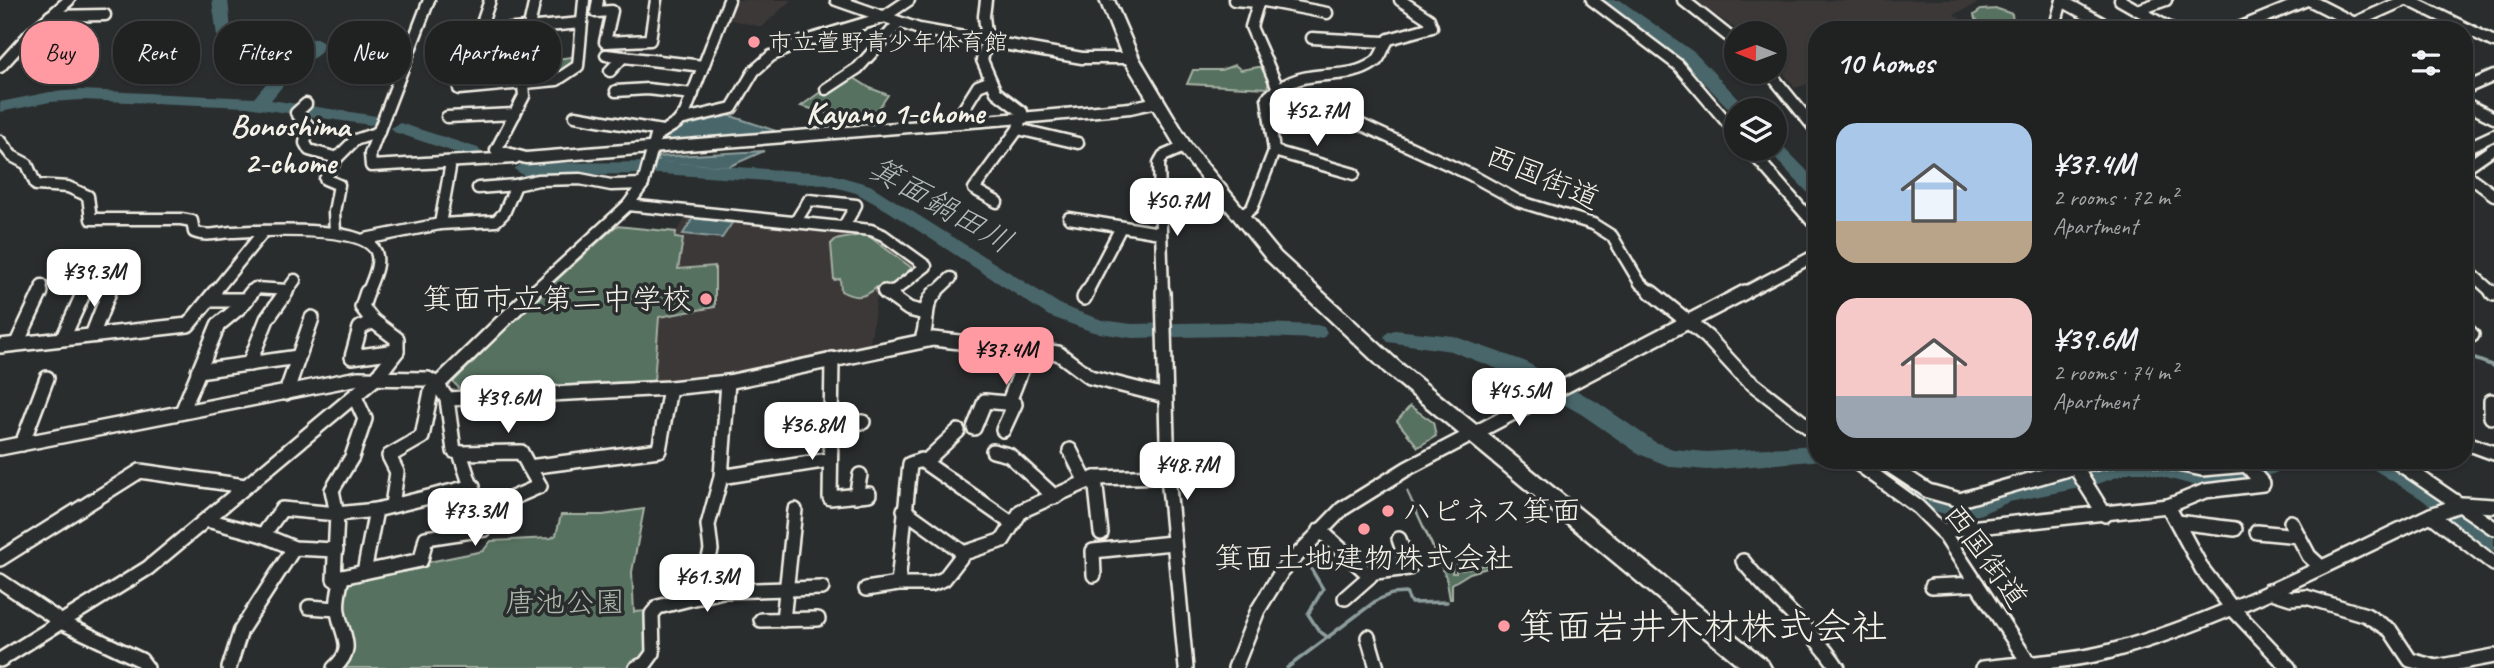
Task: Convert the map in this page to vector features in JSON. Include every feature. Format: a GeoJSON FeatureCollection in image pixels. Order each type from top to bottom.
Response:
{"type":"FeatureCollection","features":[{"type":"Feature","properties":{"kind":"highway"},"geometry":{"type":"LineString","coordinates":[[1107,0],[1132,58],[1184,147],[1274,257],[1351,331],[1759,668]]}},
{"type":"Feature","properties":{"kind":"street"},"geometry":{"type":"LineString","coordinates":[[2,62],[69,0]]}},
{"type":"Feature","properties":{"kind":"street"},"geometry":{"type":"LineString","coordinates":[[429,0],[369,160],[371,166],[1019,124],[1157,102]]}},
{"type":"Feature","properties":{"kind":"street"},"geometry":{"type":"LineString","coordinates":[[483,21],[490,0]]}},
{"type":"Feature","properties":{"kind":"street"},"geometry":{"type":"LineString","coordinates":[[529,21],[535,0]]}},
{"type":"Feature","properties":{"kind":"street"},"geometry":{"type":"LineString","coordinates":[[459,89],[558,80],[578,66],[583,46],[581,23],[584,0]]}},
{"type":"Feature","properties":{"kind":"street"},"geometry":{"type":"LineString","coordinates":[[598,0],[596,12],[612,11],[605,42],[650,40],[656,0]]}},
{"type":"Feature","properties":{"kind":"street"},"geometry":{"type":"LineString","coordinates":[[680,120],[693,94],[729,0]]}},
{"type":"Feature","properties":{"kind":"street"},"geometry":{"type":"LineString","coordinates":[[836,0],[899,23],[987,41],[1082,58],[1132,58]]}},
{"type":"Feature","properties":{"kind":"street"},"geometry":{"type":"LineString","coordinates":[[392,505],[397,472],[389,456],[422,437],[431,391],[512,311],[628,205],[643,184],[656,135],[680,120],[732,108],[755,70],[765,61],[794,45],[883,18],[909,0]]}},
{"type":"Feature","properties":{"kind":"street"},"geometry":{"type":"LineString","coordinates":[[986,0],[984,16],[987,41],[982,60],[996,93],[1022,112],[1019,124],[974,189],[998,202]]}},
{"type":"Feature","properties":{"kind":"street"},"geometry":{"type":"LineString","coordinates":[[1234,0],[1259,1],[1327,13]]}},
{"type":"Feature","properties":{"kind":"street"},"geometry":{"type":"LineString","coordinates":[[1312,38],[1384,43],[1405,33],[1432,27],[1429,19],[1400,0]]}},
{"type":"Feature","properties":{"kind":"street"},"geometry":{"type":"LineString","coordinates":[[1592,0],[1678,65],[1724,119]]}},
{"type":"Feature","properties":{"kind":"street"},"geometry":{"type":"LineString","coordinates":[[1683,0],[1724,32]]}},
{"type":"Feature","properties":{"kind":"street"},"geometry":{"type":"LineString","coordinates":[[2056,21],[2062,0],[2099,21]]}},
{"type":"Feature","properties":{"kind":"street"},"geometry":{"type":"LineString","coordinates":[[2120,0],[2157,21]]}},
{"type":"Feature","properties":{"kind":"street"},"geometry":{"type":"LineString","coordinates":[[2138,10],[2166,0]]}},
{"type":"Feature","properties":{"kind":"street"},"geometry":{"type":"LineString","coordinates":[[2256,21],[2308,0],[2350,21]]}},
{"type":"Feature","properties":{"kind":"street"},"geometry":{"type":"LineString","coordinates":[[1259,1],[1251,27],[1277,86]]}},
{"type":"Feature","properties":{"kind":"street"},"geometry":{"type":"LineString","coordinates":[[2358,21],[2399,1],[2444,21]]}},
{"type":"Feature","properties":{"kind":"street"},"geometry":{"type":"LineString","coordinates":[[50,16],[104,15]]}},
{"type":"Feature","properties":{"kind":"street"},"geometry":{"type":"LineString","coordinates":[[561,25],[581,23]]}},
{"type":"Feature","properties":{"kind":"street"},"geometry":{"type":"LineString","coordinates":[[826,89],[858,68],[899,23]]}},
{"type":"Feature","properties":{"kind":"street"},"geometry":{"type":"LineString","coordinates":[[2473,33],[2494,42]]}},
{"type":"Feature","properties":{"kind":"street"},"geometry":{"type":"LineString","coordinates":[[1240,217],[1252,208],[1274,151],[1267,98],[1277,86],[1313,73],[1336,73],[1374,63],[1384,43]]}},
{"type":"Feature","properties":{"kind":"street"},"geometry":{"type":"LineString","coordinates":[[606,55],[703,66]]}},
{"type":"Feature","properties":{"kind":"street"},"geometry":{"type":"LineString","coordinates":[[610,71],[623,57]]}},
{"type":"Feature","properties":{"kind":"street"},"geometry":{"type":"LineString","coordinates":[[2473,85],[2494,76]]}},
{"type":"Feature","properties":{"kind":"street"},"geometry":{"type":"LineString","coordinates":[[958,118],[978,86],[991,80]]}},
{"type":"Feature","properties":{"kind":"street"},"geometry":{"type":"LineString","coordinates":[[1779,84],[1808,120]]}},
{"type":"Feature","properties":{"kind":"street"},"geometry":{"type":"LineString","coordinates":[[524,85],[524,96],[496,150],[526,158]]}},
{"type":"Feature","properties":{"kind":"street","name":"西国街道"},"geometry":{"type":"LineString","coordinates":[[1277,86],[1471,175],[1518,201],[1593,224],[1612,236],[1640,283],[1707,337],[1744,377],[1808,427]]}},
{"type":"Feature","properties":{"kind":"street"},"geometry":{"type":"LineString","coordinates":[[616,91],[648,89],[693,94]]}},
{"type":"Feature","properties":{"kind":"street"},"geometry":{"type":"LineString","coordinates":[[303,107],[308,125],[305,143],[309,150],[337,158]]}},
{"type":"Feature","properties":{"kind":"street"},"geometry":{"type":"LineString","coordinates":[[2473,108],[2494,118]]}},
{"type":"Feature","properties":{"kind":"street"},"geometry":{"type":"LineString","coordinates":[[447,117],[515,114]]}},
{"type":"Feature","properties":{"kind":"street"},"geometry":{"type":"LineString","coordinates":[[459,127],[465,116]]}},
{"type":"Feature","properties":{"kind":"street"},"geometry":{"type":"LineString","coordinates":[[575,116],[662,131]]}},
{"type":"Feature","properties":{"kind":"street"},"geometry":{"type":"LineString","coordinates":[[1019,124],[1077,143]]}},
{"type":"Feature","properties":{"kind":"street"},"geometry":{"type":"LineString","coordinates":[[335,232],[334,212],[339,185],[325,179],[352,140],[364,134],[379,132]]}},
{"type":"Feature","properties":{"kind":"street"},"geometry":{"type":"LineString","coordinates":[[2473,144],[2493,137]]}},
{"type":"Feature","properties":{"kind":"street"},"geometry":{"type":"LineString","coordinates":[[0,141],[12,156],[27,164],[36,185],[68,187],[88,196],[91,219],[181,219],[192,221],[194,232],[201,235],[264,231],[335,232],[365,239],[439,224],[496,221],[504,213],[516,185]]}},
{"type":"Feature","properties":{"kind":"street"},"geometry":{"type":"LineString","coordinates":[[1184,147],[1163,156],[1159,163],[1168,476],[1172,543],[1186,668]]}},
{"type":"Feature","properties":{"kind":"street"},"geometry":{"type":"LineString","coordinates":[[2473,163],[2494,148]]}},
{"type":"Feature","properties":{"kind":"street"},"geometry":{"type":"LineString","coordinates":[[1274,151],[1354,174]]}},
{"type":"Feature","properties":{"kind":"street"},"geometry":{"type":"LineString","coordinates":[[1759,161],[1808,217]]}},
{"type":"Feature","properties":{"kind":"street"},"geometry":{"type":"LineString","coordinates":[[439,224],[450,168]]}},
{"type":"Feature","properties":{"kind":"street"},"geometry":{"type":"LineString","coordinates":[[478,188],[527,184],[538,180],[580,179],[611,185],[643,184]]}},
{"type":"Feature","properties":{"kind":"street"},"geometry":{"type":"LineString","coordinates":[[2473,182],[2494,195]]}},
{"type":"Feature","properties":{"kind":"street"},"geometry":{"type":"LineString","coordinates":[[796,221],[809,200],[856,205],[844,226]]}},
{"type":"Feature","properties":{"kind":"street"},"geometry":{"type":"LineString","coordinates":[[628,205],[871,230],[883,235],[926,266],[886,292],[909,309],[925,313]]}},
{"type":"Feature","properties":{"kind":"street"},"geometry":{"type":"LineString","coordinates":[[1069,218],[1160,233]]}},
{"type":"Feature","properties":{"kind":"street"},"geometry":{"type":"LineString","coordinates":[[1084,298],[1121,227]]}},
{"type":"Feature","properties":{"kind":"street"},"geometry":{"type":"LineString","coordinates":[[0,346],[93,333],[188,325],[264,231]]}},
{"type":"Feature","properties":{"kind":"street"},"geometry":{"type":"LineString","coordinates":[[0,660],[148,568],[377,377],[397,351],[397,339],[373,321],[362,307],[377,265],[376,252],[365,239]]}},
{"type":"Feature","properties":{"kind":"street"},"geometry":{"type":"LineString","coordinates":[[1235,668],[1258,610],[1282,571],[1342,509],[1408,468],[1808,259]]}},
{"type":"Feature","properties":{"kind":"street"},"geometry":{"type":"LineString","coordinates":[[62,338],[95,267]]}},
{"type":"Feature","properties":{"kind":"street"},"geometry":{"type":"LineString","coordinates":[[2473,273],[2488,282],[2494,294]]}},
{"type":"Feature","properties":{"kind":"street"},"geometry":{"type":"LineString","coordinates":[[922,339],[928,324],[925,313],[931,297],[951,278]]}},
{"type":"Feature","properties":{"kind":"street"},"geometry":{"type":"LineString","coordinates":[[93,333],[113,282]]}},
{"type":"Feature","properties":{"kind":"street"},"geometry":{"type":"LineString","coordinates":[[17,343],[40,296],[42,285]]}},
{"type":"Feature","properties":{"kind":"street"},"geometry":{"type":"LineString","coordinates":[[182,412],[218,324],[256,288],[291,285],[267,319],[249,364]]}},
{"type":"Feature","properties":{"kind":"street"},"geometry":{"type":"LineString","coordinates":[[210,300],[246,300]]}},
{"type":"Feature","properties":{"kind":"street"},"geometry":{"type":"LineString","coordinates":[[286,393],[312,318]]}},
{"type":"Feature","properties":{"kind":"street"},"geometry":{"type":"LineString","coordinates":[[373,321],[360,328],[352,356],[397,351]]}},
{"type":"Feature","properties":{"kind":"street"},"geometry":{"type":"LineString","coordinates":[[447,399],[670,388],[728,382],[922,339],[958,340],[1058,353],[1090,377],[1165,396]]}},
{"type":"Feature","properties":{"kind":"street"},"geometry":{"type":"LineString","coordinates":[[1009,404],[1030,348]]}},
{"type":"Feature","properties":{"kind":"street"},"geometry":{"type":"LineString","coordinates":[[198,371],[298,357]]}},
{"type":"Feature","properties":{"kind":"street"},"geometry":{"type":"LineString","coordinates":[[832,359],[830,498],[863,495],[860,475]]}},
{"type":"Feature","properties":{"kind":"street"},"geometry":{"type":"LineString","coordinates":[[0,448],[377,377],[428,379],[438,384],[447,399],[454,451],[521,452],[540,486],[480,512]]}},
{"type":"Feature","properties":{"kind":"street"},"geometry":{"type":"LineString","coordinates":[[22,444],[47,378]]}},
{"type":"Feature","properties":{"kind":"street"},"geometry":{"type":"LineString","coordinates":[[699,597],[711,550],[708,525],[721,477],[728,382]]}},
{"type":"Feature","properties":{"kind":"street"},"geometry":{"type":"LineString","coordinates":[[529,467],[659,450],[670,388]]}},
{"type":"Feature","properties":{"kind":"street"},"geometry":{"type":"LineString","coordinates":[[355,397],[365,419],[352,457],[332,490],[337,514],[334,579],[421,560],[426,538],[485,529],[460,453]]}},
{"type":"Feature","properties":{"kind":"street"},"geometry":{"type":"LineString","coordinates":[[974,428],[985,401],[1015,404],[1003,430]]}},
{"type":"Feature","properties":{"kind":"street"},"geometry":{"type":"LineString","coordinates":[[2491,417],[2491,401],[2494,402]]}},
{"type":"Feature","properties":{"kind":"street"},"geometry":{"type":"LineString","coordinates":[[831,422],[863,422]]}},
{"type":"Feature","properties":{"kind":"street"},"geometry":{"type":"LineString","coordinates":[[925,462],[958,431]]}},
{"type":"Feature","properties":{"kind":"street"},"geometry":{"type":"LineString","coordinates":[[2473,445],[2494,453]]}},
{"type":"Feature","properties":{"kind":"street"},"geometry":{"type":"LineString","coordinates":[[992,450],[1012,451],[1055,497]]}},
{"type":"Feature","properties":{"kind":"street"},"geometry":{"type":"LineString","coordinates":[[1070,450],[1091,480],[1101,533]]}},
{"type":"Feature","properties":{"kind":"street"},"geometry":{"type":"LineString","coordinates":[[721,477],[830,460]]}},
{"type":"Feature","properties":{"kind":"street"},"geometry":{"type":"LineString","coordinates":[[898,584],[910,464],[921,460],[925,462],[1013,524]]}},
{"type":"Feature","properties":{"kind":"street","name":"西国街道"},"geometry":{"type":"LineString","coordinates":[[1865,469],[1918,508],[1942,531],[2031,666]]}},
{"type":"Feature","properties":{"kind":"street"},"geometry":{"type":"LineString","coordinates":[[1894,469],[1941,499],[1960,500],[2079,474],[2091,469]]}},
{"type":"Feature","properties":{"kind":"street"},"geometry":{"type":"LineString","coordinates":[[2079,474],[2083,469]]}},
{"type":"Feature","properties":{"kind":"street"},"geometry":{"type":"LineString","coordinates":[[2193,469],[2220,469]]}},
{"type":"Feature","properties":{"kind":"street"},"geometry":{"type":"LineString","coordinates":[[1942,531],[1995,522],[2105,515],[2168,506],[2205,491],[2263,484],[2250,469]]}},
{"type":"Feature","properties":{"kind":"street"},"geometry":{"type":"LineString","coordinates":[[2406,469],[2494,528]]}},
{"type":"Feature","properties":{"kind":"street"},"geometry":{"type":"LineString","coordinates":[[0,559],[140,471],[245,486]]}},
{"type":"Feature","properties":{"kind":"street"},"geometry":{"type":"LineString","coordinates":[[2079,474],[2105,515]]}},
{"type":"Feature","properties":{"kind":"street"},"geometry":{"type":"LineString","coordinates":[[866,589],[898,584],[930,584],[944,579],[964,553],[1003,540],[1021,511],[1091,480],[1168,476]]}},
{"type":"Feature","properties":{"kind":"street"},"geometry":{"type":"LineString","coordinates":[[262,535],[282,509],[337,514],[376,510],[472,486]]}},
{"type":"Feature","properties":{"kind":"street"},"geometry":{"type":"LineString","coordinates":[[1983,668],[2031,666],[2107,652],[2171,633],[2232,608],[2432,514],[2460,505],[2494,506]]}},
{"type":"Feature","properties":{"kind":"street"},"geometry":{"type":"LineString","coordinates":[[2168,506],[2202,569],[2232,608],[2289,668]]}},
{"type":"Feature","properties":{"kind":"street"},"geometry":{"type":"LineString","coordinates":[[364,572],[376,510]]}},
{"type":"Feature","properties":{"kind":"street"},"geometry":{"type":"LineString","coordinates":[[783,620],[795,510]]}},
{"type":"Feature","properties":{"kind":"street"},"geometry":{"type":"LineString","coordinates":[[904,510],[964,553]]}},
{"type":"Feature","properties":{"kind":"street"},"geometry":{"type":"LineString","coordinates":[[2432,514],[2494,564]]}},
{"type":"Feature","properties":{"kind":"street"},"geometry":{"type":"LineString","coordinates":[[207,520],[262,535],[294,548],[336,550]]}},
{"type":"Feature","properties":{"kind":"street"},"geometry":{"type":"LineString","coordinates":[[2177,522],[2235,529]]}},
{"type":"Feature","properties":{"kind":"street"},"geometry":{"type":"LineString","coordinates":[[2257,532],[2294,529],[2309,556],[2321,567]]}},
{"type":"Feature","properties":{"kind":"street"},"geometry":{"type":"LineString","coordinates":[[1321,530],[1371,578]]}},
{"type":"Feature","properties":{"kind":"street"},"geometry":{"type":"LineString","coordinates":[[1350,596],[1371,578],[1413,568],[1399,539]]}},
{"type":"Feature","properties":{"kind":"street"},"geometry":{"type":"LineString","coordinates":[[1094,575],[1093,551],[1125,545],[1172,543]]}},
{"type":"Feature","properties":{"kind":"street"},"geometry":{"type":"LineString","coordinates":[[229,668],[241,630],[294,548]]}},
{"type":"Feature","properties":{"kind":"street"},"geometry":{"type":"LineString","coordinates":[[1742,561],[1756,581],[1810,632],[1838,668]]}},
{"type":"Feature","properties":{"kind":"street"},"geometry":{"type":"LineString","coordinates":[[334,668],[343,662],[348,647],[337,609],[342,578]]}},
{"type":"Feature","properties":{"kind":"street"},"geometry":{"type":"LineString","coordinates":[[0,581],[63,623],[141,660],[147,668]]}},
{"type":"Feature","properties":{"kind":"street"},"geometry":{"type":"LineString","coordinates":[[1933,586],[1977,584]]}},
{"type":"Feature","properties":{"kind":"street"},"geometry":{"type":"LineString","coordinates":[[636,668],[648,664],[655,655],[652,614],[658,607],[722,591],[822,588]]}},
{"type":"Feature","properties":{"kind":"street"},"geometry":{"type":"LineString","coordinates":[[2269,591],[2291,598],[2306,597],[2366,615],[2390,630],[2410,660],[2436,667],[2494,656]]}},
{"type":"Feature","properties":{"kind":"street"},"geometry":{"type":"LineString","coordinates":[[309,607],[337,609]]}},
{"type":"Feature","properties":{"kind":"street"},"geometry":{"type":"LineString","coordinates":[[761,620],[818,619]]}},
{"type":"Feature","properties":{"kind":"street"},"geometry":{"type":"LineString","coordinates":[[1368,637],[1377,668]]}},
{"type":"Feature","properties":{"kind":"shaded area"},"geometry":{"type":"Polygon","coordinates":[[[737,0],[791,0],[762,27],[728,19],[737,0]]]}},
{"type":"Feature","properties":{"kind":"shaded area"},"geometry":{"type":"Polygon","coordinates":[[[1971,0],[1977,4],[1954,14],[1963,21],[1808,21],[1808,84],[1795,88],[1787,78],[1787,21],[1725,21],[1696,1],[1971,0]]]}},
{"type":"Feature","properties":{"kind":"shaded area","name":"箕面市立第二中学校"},"geometry":{"type":"Polygon","coordinates":[[[690,213],[877,236],[918,266],[894,287],[883,288],[877,294],[870,344],[708,378],[461,390],[453,382],[529,305],[616,226],[676,232],[690,213]]]}},
{"type":"Feature","properties":{"kind":"green space"},"geometry":{"type":"Polygon","coordinates":[[[1998,9],[2012,14],[2013,21],[1978,21],[1974,15],[1981,10],[1998,9]]]}},
{"type":"Feature","properties":{"kind":"green space"},"geometry":{"type":"Polygon","coordinates":[[[580,56],[561,76],[561,58],[580,56]]]}},
{"type":"Feature","properties":{"kind":"green space"},"geometry":{"type":"Polygon","coordinates":[[[1235,65],[1241,70],[1265,66],[1269,81],[1267,88],[1187,84],[1193,70],[1221,70],[1235,65]]]}},
{"type":"Feature","properties":{"kind":"green space"},"geometry":{"type":"Polygon","coordinates":[[[851,76],[888,95],[877,111],[864,109],[851,120],[801,106],[819,93],[851,76]]]}},
{"type":"Feature","properties":{"kind":"green space"},"geometry":{"type":"Polygon","coordinates":[[[616,226],[676,232],[675,238],[683,239],[678,269],[715,266],[715,307],[659,317],[654,381],[461,390],[453,382],[529,305],[616,226]]]}},
{"type":"Feature","properties":{"kind":"green space"},"geometry":{"type":"Polygon","coordinates":[[[866,234],[912,268],[889,287],[877,287],[860,296],[851,295],[841,291],[840,279],[834,280],[831,244],[835,240],[866,234]]]}},
{"type":"Feature","properties":{"kind":"green space"},"geometry":{"type":"Polygon","coordinates":[[[1410,406],[1433,422],[1436,436],[1418,447],[1397,421],[1410,406]]]}},
{"type":"Feature","properties":{"kind":"green space"},"geometry":{"type":"Polygon","coordinates":[[[1407,491],[1442,566],[1453,564],[1452,573],[1456,573],[1457,563],[1461,570],[1489,564],[1494,566],[1470,573],[1452,584],[1452,599],[1446,577],[1407,491]]]}},
{"type":"Feature","properties":{"kind":"green space","name":"唐池公園"},"geometry":{"type":"Polygon","coordinates":[[[644,509],[632,572],[634,612],[647,611],[652,654],[628,668],[340,668],[353,648],[352,635],[341,610],[344,585],[355,577],[483,551],[491,541],[551,538],[556,535],[561,515],[603,515],[644,509]]]}},
{"type":"Feature","properties":{"kind":"water"},"geometry":{"type":"Polygon","coordinates":[[[722,113],[776,131],[777,134],[660,141],[679,125],[722,113]]]}},
{"type":"Feature","properties":{"kind":"water"},"geometry":{"type":"Polygon","coordinates":[[[764,151],[728,167],[659,163],[656,157],[764,151]]]}},
{"type":"Feature","properties":{"kind":"water"},"geometry":{"type":"Polygon","coordinates":[[[693,218],[732,223],[722,238],[683,234],[693,218]]]}},
{"type":"Feature","properties":{"kind":"waterway"},"geometry":{"type":"LineString","coordinates":[[220,0],[223,33],[272,43],[317,44],[289,67],[281,80],[259,103]]}},
{"type":"Feature","properties":{"kind":"waterway"},"geometry":{"type":"LineString","coordinates":[[1610,0],[1689,57],[1728,98]]}},
{"type":"Feature","properties":{"kind":"waterway","name":"箕面鍋田川"},"geometry":{"type":"LineString","coordinates":[[0,107],[50,97],[82,95],[246,102],[370,120]]}},
{"type":"Feature","properties":{"kind":"waterway","name":"箕面鍋田川"},"geometry":{"type":"LineString","coordinates":[[400,128],[472,152]]}},
{"type":"Feature","properties":{"kind":"waterway"},"geometry":{"type":"LineString","coordinates":[[1787,160],[1808,182]]}},
{"type":"Feature","properties":{"kind":"waterway","name":"箕面鍋田川"},"geometry":{"type":"LineString","coordinates":[[523,169],[661,168],[828,179],[863,189],[1056,311],[1100,327],[1132,331],[1232,329],[1317,332]]}},
{"type":"Feature","properties":{"kind":"waterway","name":"箕面鍋田川"},"geometry":{"type":"LineString","coordinates":[[1395,337],[1453,344],[1516,367],[1589,408],[1647,448],[1671,458],[1707,461],[1808,455]]}},
{"type":"Feature","properties":{"kind":"waterway"},"geometry":{"type":"LineString","coordinates":[[2473,358],[2494,366]]}},
{"type":"Feature","properties":{"kind":"waterway","name":"箕面鍋田川"},"geometry":{"type":"LineString","coordinates":[[1882,469],[1928,500],[1959,509],[1979,506],[2004,494],[2095,476],[2114,469]]}},
{"type":"Feature","properties":{"kind":"waterway","name":"箕面鍋田川"},"geometry":{"type":"LineString","coordinates":[[2167,469],[2215,478],[2261,469]]}},
{"type":"Feature","properties":{"kind":"waterway"},"geometry":{"type":"LineString","coordinates":[[2391,469],[2428,491],[2494,541]]}},
{"type":"Feature","properties":{"kind":"waterway"},"geometry":{"type":"LineString","coordinates":[[2453,524],[2494,548]]}},
{"type":"Feature","properties":{"kind":"waterway"},"geometry":{"type":"LineString","coordinates":[[1310,567],[1323,589],[1308,614],[1319,631],[1328,637]]}},
{"type":"Feature","properties":{"kind":"waterway"},"geometry":{"type":"LineString","coordinates":[[1328,637],[1377,600],[1392,594],[1406,593],[1411,603],[1447,602]]}},
{"type":"Feature","properties":{"kind":"waterway"},"geometry":{"type":"LineString","coordinates":[[1287,668],[1328,637]]}},
{"type":"Feature","properties":{"kind":"place","name":"市立萱野青少年体育館"},"geometry":{"type":"Point","coordinates":[754,42]}},
{"type":"Feature","properties":{"kind":"place","name":"箕面市立第二中学校"},"geometry":{"type":"Point","coordinates":[706,299]}},
{"type":"Feature","properties":{"kind":"place","name":"ハピネス箕面"},"geometry":{"type":"Point","coordinates":[1388,511]}},
{"type":"Feature","properties":{"kind":"place","name":"箕面土地建物株式会社"},"geometry":{"type":"Point","coordinates":[1364,529]}},
{"type":"Feature","properties":{"kind":"place","name":"箕面岩井木材株式会社"},"geometry":{"type":"Point","coordinates":[1504,626]}},
{"type":"Feature","properties":{"kind":"district","name":"Kayano 1-chome"},"geometry":{"type":"Point","coordinates":[895,112]}},
{"type":"Feature","properties":{"kind":"district","name":"Bonoshima 2-chome"},"geometry":{"type":"Point","coordinates":[290,144]}}]}
